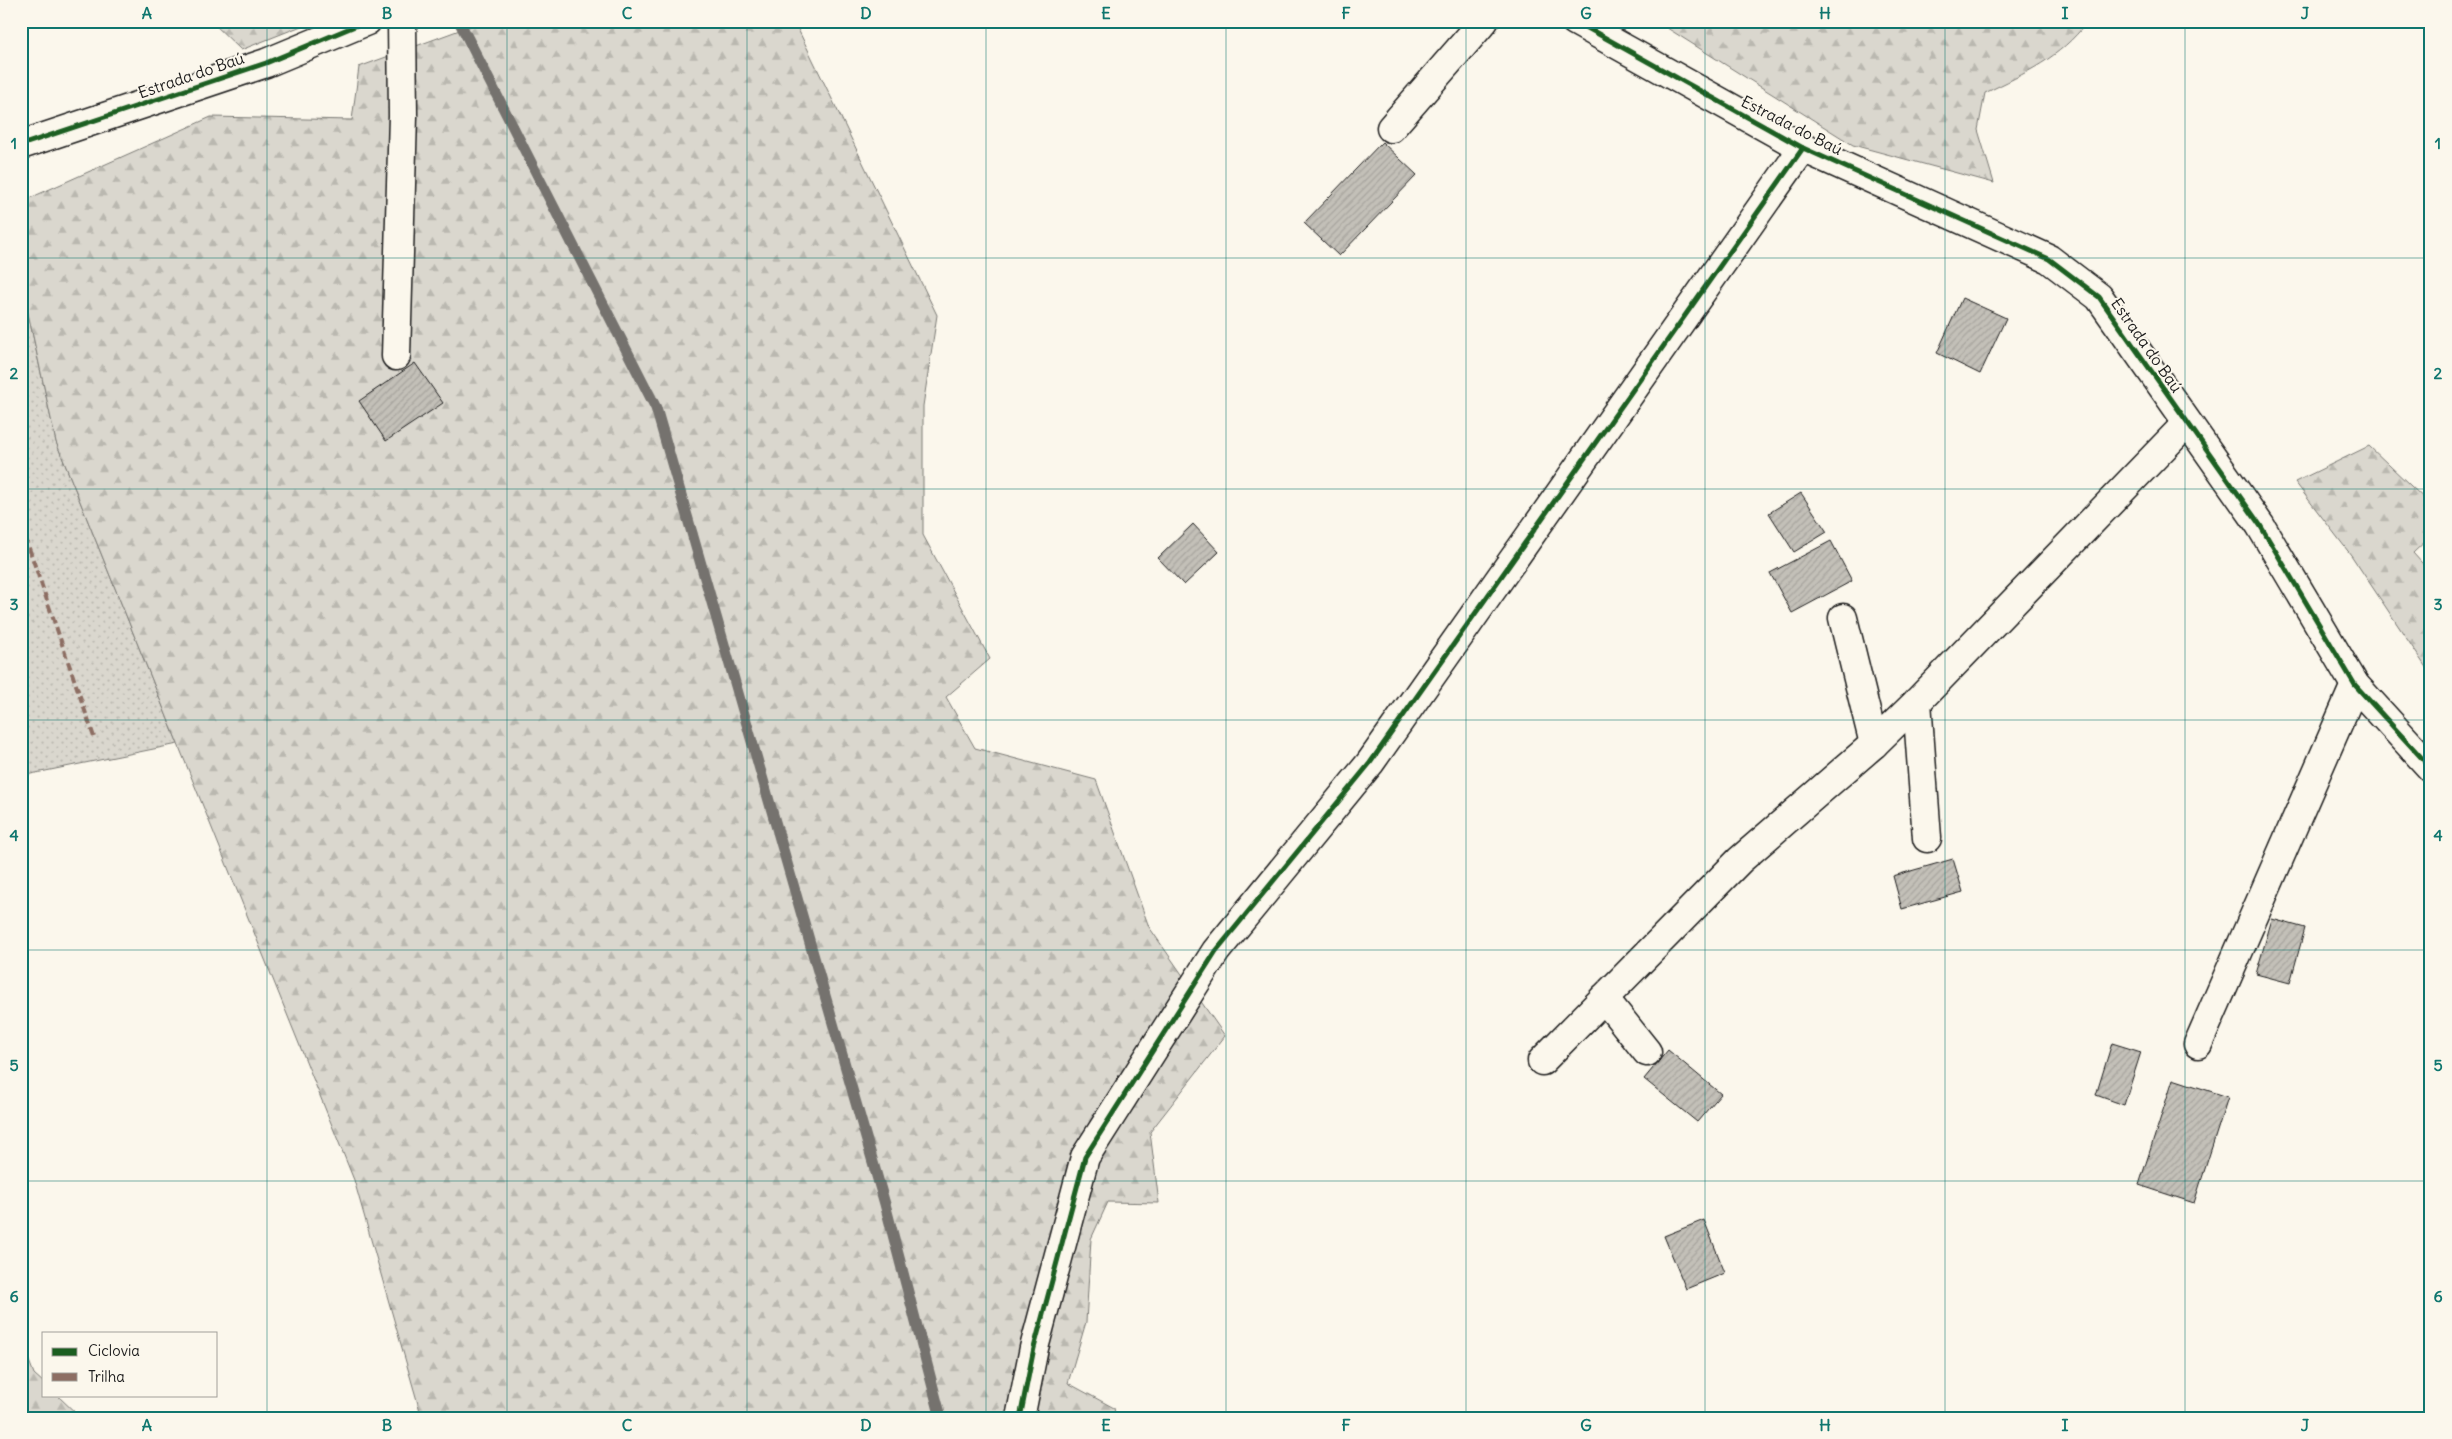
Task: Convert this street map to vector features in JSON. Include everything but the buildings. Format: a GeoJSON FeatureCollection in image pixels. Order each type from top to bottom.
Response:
{"type":"FeatureCollection","features":[{"type":"Feature","properties":{"kind":"street","name":"Estrada do Baú"},"geometry":{"type":"LineString","coordinates":[[21,145],[266,63],[367,21]]}},
{"type":"Feature","properties":{"kind":"street"},"geometry":{"type":"LineString","coordinates":[[396,356],[402,21]]}},
{"type":"Feature","properties":{"kind":"street"},"geometry":{"type":"LineString","coordinates":[[1392,128],[1484,21]]}},
{"type":"Feature","properties":{"kind":"street","name":"Estrada do Baú"},"geometry":{"type":"LineString","coordinates":[[1575,21],[1803,148],[2048,260],[2099,297],[2260,525],[2355,685],[2431,768]]}},
{"type":"Feature","properties":{"kind":"street"},"geometry":{"type":"LineString","coordinates":[[1020,1418],[1034,1348],[1085,1157],[1216,950],[1370,764],[1803,148]]}},
{"type":"Feature","properties":{"kind":"street"},"geometry":{"type":"LineString","coordinates":[[1542,1061],[1740,860],[1874,744],[1917,702],[2187,423]]}},
{"type":"Feature","properties":{"kind":"street"},"geometry":{"type":"LineString","coordinates":[[1843,618],[1874,744]]}},
{"type":"Feature","properties":{"kind":"street"},"geometry":{"type":"LineString","coordinates":[[2198,1044],[2355,685]]}},
{"type":"Feature","properties":{"kind":"street"},"geometry":{"type":"LineString","coordinates":[[1917,702],[1927,838]]}},
{"type":"Feature","properties":{"kind":"street"},"geometry":{"type":"LineString","coordinates":[[1604,998],[1647,1052]]}},
{"type":"Feature","properties":{"kind":"green space"},"geometry":{"type":"Polygon","coordinates":[[[211,21],[314,21],[241,50],[211,21]]]}},
{"type":"Feature","properties":{"kind":"green space"},"geometry":{"type":"Polygon","coordinates":[[[484,21],[794,21],[937,315],[923,406],[923,535],[990,659],[946,697],[975,748],[1096,780],[1149,927],[1225,1036],[1150,1132],[1159,1203],[1108,1202],[1091,1239],[1086,1322],[1068,1383],[1114,1408],[1116,1418],[422,1418],[354,1180],[56,442],[21,281],[21,202],[211,117],[352,120],[359,67],[484,21]]]}},
{"type":"Feature","properties":{"kind":"green space"},"geometry":{"type":"Polygon","coordinates":[[[1656,21],[2088,21],[2054,55],[1985,93],[1978,130],[1994,183],[1853,145],[1656,21]]]}},
{"type":"Feature","properties":{"kind":"green space"},"geometry":{"type":"Polygon","coordinates":[[[21,281],[56,442],[178,744],[21,776],[21,281]]]}},
{"type":"Feature","properties":{"kind":"green space"},"geometry":{"type":"Polygon","coordinates":[[[2369,446],[2431,505],[2431,536],[2413,553],[2431,573],[2431,675],[2351,555],[2295,482],[2369,446]]]}},
{"type":"Feature","properties":{"kind":"green space"},"geometry":{"type":"Polygon","coordinates":[[[21,1340],[34,1374],[42,1381],[42,1396],[58,1396],[81,1418],[21,1418],[21,1340]]]}},
{"type":"Feature","properties":{"kind":"waterway"},"geometry":{"type":"LineString","coordinates":[[459,21],[656,408],[885,1204],[941,1418]]}},
{"type":"Feature","properties":{"kind":"marked path"},"geometry":{"type":"LineString","coordinates":[[21,525],[94,737]]}},
{"type":"Feature","properties":{"kind":"cycle path"},"geometry":{"type":"LineString","coordinates":[[21,145],[266,63],[367,21]]}},
{"type":"Feature","properties":{"kind":"cycle path"},"geometry":{"type":"LineString","coordinates":[[1575,21],[1803,148],[2049,259],[2099,297],[2260,525],[2355,685],[2431,768]]}},
{"type":"Feature","properties":{"kind":"cycle path"},"geometry":{"type":"LineString","coordinates":[[1020,1418],[1034,1348],[1085,1157],[1216,951],[1370,763],[1803,148]]}}]}
